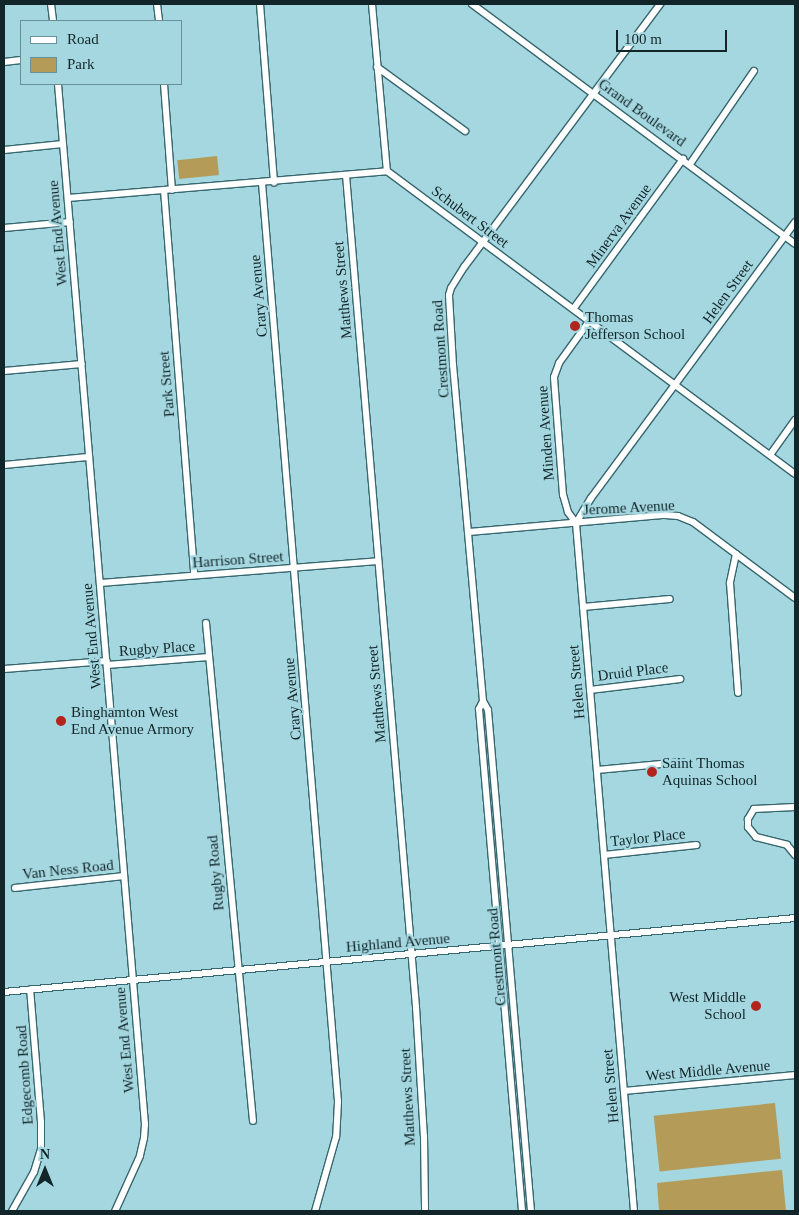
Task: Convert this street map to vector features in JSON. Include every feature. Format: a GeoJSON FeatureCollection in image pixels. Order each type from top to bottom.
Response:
{"type":"FeatureCollection","features":[{"type":"Feature","properties":{"kind":"street"},"geometry":{"type":"LineString","coordinates":[[51,4],[53,20]]}},
{"type":"Feature","properties":{"kind":"street"},"geometry":{"type":"LineString","coordinates":[[157,4],[159,20]]}},
{"type":"Feature","properties":{"kind":"street"},"geometry":{"type":"LineString","coordinates":[[260,4],[274,182]]}},
{"type":"Feature","properties":{"kind":"street"},"geometry":{"type":"LineString","coordinates":[[68,198],[386,171],[372,4]]}},
{"type":"Feature","properties":{"kind":"street","name":"Grand Boulevard"},"geometry":{"type":"LineString","coordinates":[[472,4],[690,164],[795,244]]}},
{"type":"Feature","properties":{"kind":"street","name":"Crestmont Road"},"geometry":{"type":"LineString","coordinates":[[531,1211],[488,710],[483,701],[453,365],[450,288],[660,4]]}},
{"type":"Feature","properties":{"kind":"street"},"geometry":{"type":"LineString","coordinates":[[4,62],[20,60]]}},
{"type":"Feature","properties":{"kind":"street"},"geometry":{"type":"LineString","coordinates":[[377,67],[465,131]]}},
{"type":"Feature","properties":{"kind":"street"},"geometry":{"type":"LineString","coordinates":[[690,164],[754,71]]}},
{"type":"Feature","properties":{"kind":"street","name":"West End Avenue"},"geometry":{"type":"LineString","coordinates":[[58,85],[88,457],[107,663],[144,1138],[140,1156],[115,1211]]}},
{"type":"Feature","properties":{"kind":"street"},"geometry":{"type":"LineString","coordinates":[[164,85],[172,190]]}},
{"type":"Feature","properties":{"kind":"street"},"geometry":{"type":"LineString","coordinates":[[4,150],[63,144]]}},
{"type":"Feature","properties":{"kind":"street","name":"Minerva Avenue"},"geometry":{"type":"LineString","coordinates":[[574,308],[683,159]]}},
{"type":"Feature","properties":{"kind":"street","name":"Schubert Street"},"geometry":{"type":"LineString","coordinates":[[386,171],[676,383],[795,474]]}},
{"type":"Feature","properties":{"kind":"street","name":"Matthews Street"},"geometry":{"type":"LineString","coordinates":[[346,175],[411,954],[424,1136],[425,1211]]}},
{"type":"Feature","properties":{"kind":"street","name":"Crary Avenue"},"geometry":{"type":"LineString","coordinates":[[262,183],[339,1115],[335,1144],[315,1211]]}},
{"type":"Feature","properties":{"kind":"street","name":"Park Street"},"geometry":{"type":"LineString","coordinates":[[164,190],[194,575]]}},
{"type":"Feature","properties":{"kind":"street"},"geometry":{"type":"LineString","coordinates":[[4,228],[70,222]]}},
{"type":"Feature","properties":{"kind":"street","name":"Helen Street"},"geometry":{"type":"LineString","coordinates":[[634,1211],[576,523],[591,498],[795,222]]}},
{"type":"Feature","properties":{"kind":"street","name":"Minden Avenue"},"geometry":{"type":"LineString","coordinates":[[576,523],[568,512],[563,495],[554,377],[559,363],[590,320]]}},
{"type":"Feature","properties":{"kind":"street"},"geometry":{"type":"LineString","coordinates":[[4,371],[82,364]]}},
{"type":"Feature","properties":{"kind":"street"},"geometry":{"type":"LineString","coordinates":[[770,455],[795,420]]}},
{"type":"Feature","properties":{"kind":"street"},"geometry":{"type":"LineString","coordinates":[[4,465],[88,457]]}},
{"type":"Feature","properties":{"kind":"street","name":"Jerome Avenue"},"geometry":{"type":"LineString","coordinates":[[469,532],[678,516],[693,522],[795,598]]}},
{"type":"Feature","properties":{"kind":"street"},"geometry":{"type":"LineString","coordinates":[[736,554],[730,583],[738,693]]}},
{"type":"Feature","properties":{"kind":"street","name":"Harrison Street"},"geometry":{"type":"LineString","coordinates":[[100,583],[378,562]]}},
{"type":"Feature","properties":{"kind":"street"},"geometry":{"type":"LineString","coordinates":[[583,607],[670,599]]}},
{"type":"Feature","properties":{"kind":"street","name":"Rugby Road"},"geometry":{"type":"LineString","coordinates":[[206,623],[253,1121]]}},
{"type":"Feature","properties":{"kind":"street","name":"Rugby Place"},"geometry":{"type":"LineString","coordinates":[[4,669],[209,657]]}},
{"type":"Feature","properties":{"kind":"street","name":"Druid Place"},"geometry":{"type":"LineString","coordinates":[[590,690],[680,679]]}},
{"type":"Feature","properties":{"kind":"street","name":"Crestmont Road"},"geometry":{"type":"LineString","coordinates":[[483,701],[479,709],[522,1211]]}},
{"type":"Feature","properties":{"kind":"street"},"geometry":{"type":"LineString","coordinates":[[597,770],[683,762]]}},
{"type":"Feature","properties":{"kind":"street"},"geometry":{"type":"LineString","coordinates":[[795,807],[754,809],[748,819],[748,827],[756,837],[787,845],[795,855]]}},
{"type":"Feature","properties":{"kind":"street","name":"Taylor Place"},"geometry":{"type":"LineString","coordinates":[[604,855],[696,845]]}},
{"type":"Feature","properties":{"kind":"street","name":"Van Ness Road"},"geometry":{"type":"LineString","coordinates":[[15,888],[123,876]]}},
{"type":"Feature","properties":{"kind":"street","name":"Highland Avenue"},"geometry":{"type":"LineString","coordinates":[[4,992],[795,918]]}},
{"type":"Feature","properties":{"kind":"street","name":"Edgecomb Road"},"geometry":{"type":"LineString","coordinates":[[12,1211],[34,1172],[41,1150],[41,1122],[30,989]]}},
{"type":"Feature","properties":{"kind":"street"},"geometry":{"type":"LineString","coordinates":[[509,1065],[518,1064]]}},
{"type":"Feature","properties":{"kind":"street","name":"West Middle Avenue"},"geometry":{"type":"LineString","coordinates":[[624,1091],[795,1075]]}},
{"type":"Feature","properties":{"kind":"street"},"geometry":{"type":"LineString","coordinates":[[519,1175],[528,1174]]}},
{"type":"Feature","properties":{"kind":"green space"},"geometry":{"type":"Polygon","coordinates":[[[217,156],[219,175],[179,179],[177,160],[217,156]]]}},
{"type":"Feature","properties":{"kind":"green space"},"geometry":{"type":"Polygon","coordinates":[[[775,1103],[781,1159],[660,1171],[654,1116],[775,1103]]]}},
{"type":"Feature","properties":{"kind":"green space"},"geometry":{"type":"Polygon","coordinates":[[[782,1170],[786,1211],[659,1211],[657,1183],[782,1170]]]}},
{"type":"Feature","properties":{"kind":"place","name":"Thomas Jefferson School"},"geometry":{"type":"Point","coordinates":[575,326]}},
{"type":"Feature","properties":{"kind":"place","name":"Binghamton West End Avenue Armory"},"geometry":{"type":"Point","coordinates":[61,721]}},
{"type":"Feature","properties":{"kind":"place","name":"Saint Thomas Aquinas School"},"geometry":{"type":"Point","coordinates":[652,772]}},
{"type":"Feature","properties":{"kind":"place","name":"West Middle School"},"geometry":{"type":"Point","coordinates":[756,1006]}}]}
